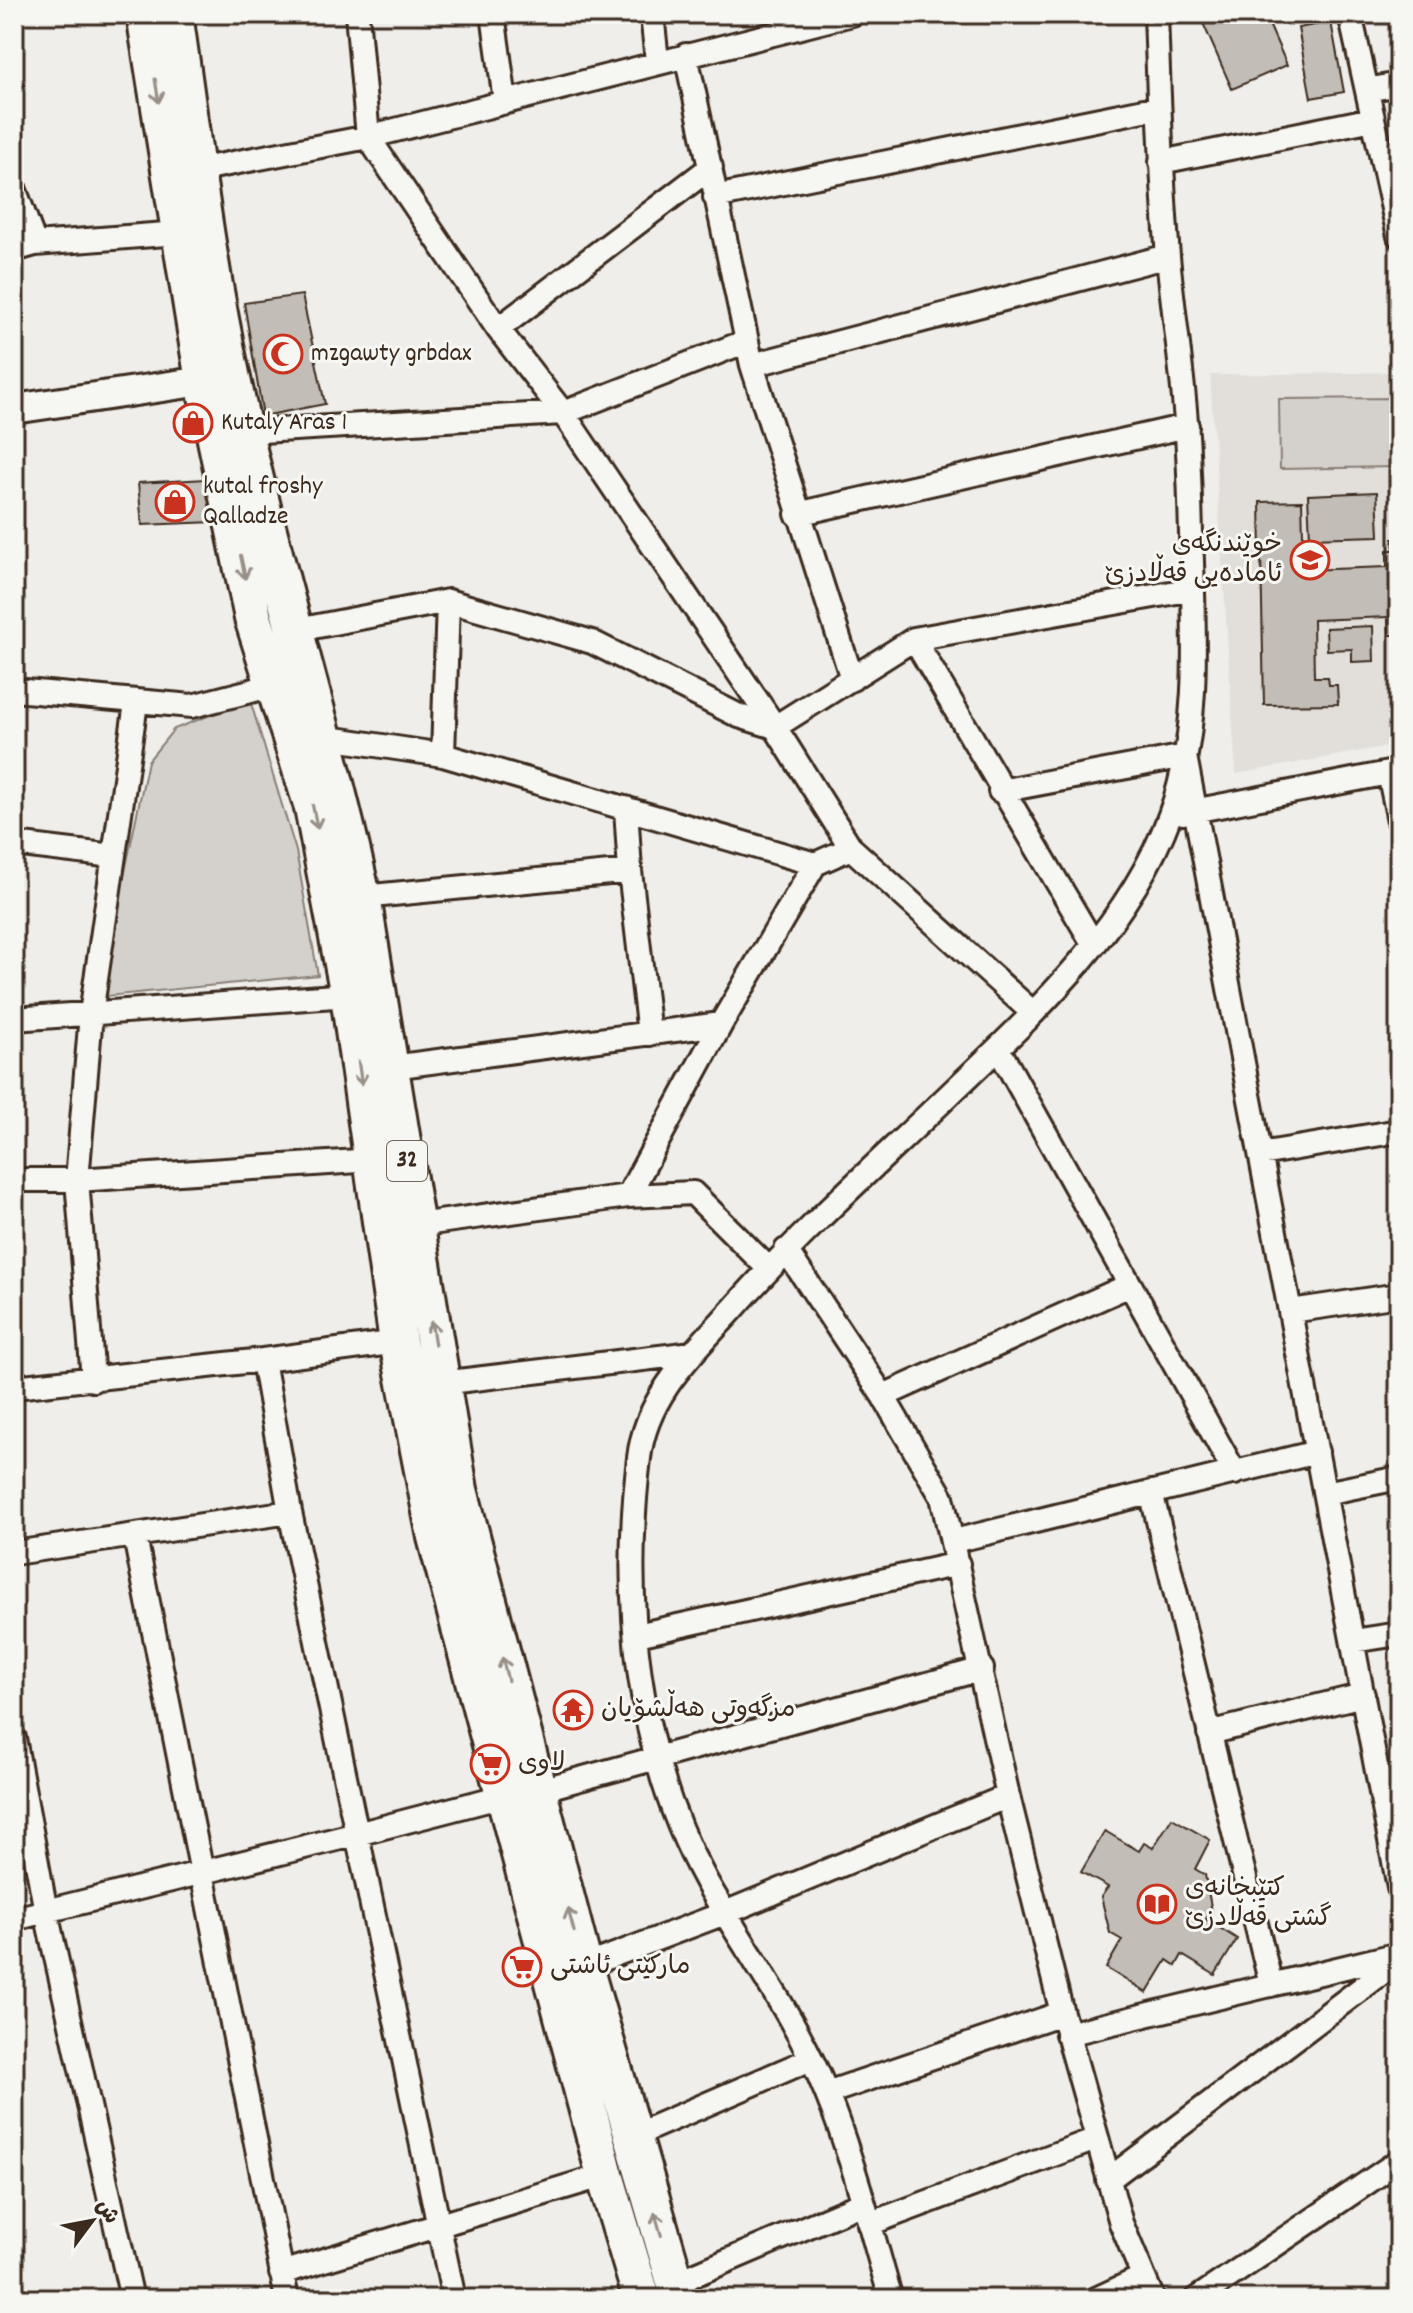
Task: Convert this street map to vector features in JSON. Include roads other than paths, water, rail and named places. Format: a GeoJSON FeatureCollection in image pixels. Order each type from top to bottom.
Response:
{"type":"FeatureCollection","features":[{"type":"Feature","properties":{"kind":"main road","name":"32"},"geometry":{"type":"LineString","coordinates":[[145,14],[179,233],[217,379],[244,432],[292,631],[341,800],[362,897],[459,1490],[520,1794]]}},
{"type":"Feature","properties":{"kind":"main road","name":"32"},"geometry":{"type":"LineString","coordinates":[[174,14],[197,170],[217,379],[253,618],[313,807],[349,995],[398,1342],[436,1537],[520,1794],[568,1972],[605,2175],[642,2299]]}},
{"type":"Feature","properties":{"kind":"main road","name":"32"},"geometry":{"type":"LineString","coordinates":[[568,1972],[633,2136],[678,2291]]}},
{"type":"Feature","properties":{"kind":"street"},"geometry":{"type":"LineString","coordinates":[[357,14],[368,137],[498,329],[563,413],[775,727],[851,848],[1032,1012]]}},
{"type":"Feature","properties":{"kind":"street"},"geometry":{"type":"LineString","coordinates":[[493,14],[505,101]]}},
{"type":"Feature","properties":{"kind":"street"},"geometry":{"type":"LineString","coordinates":[[652,14],[657,61]]}},
{"type":"Feature","properties":{"kind":"street"},"geometry":{"type":"LineString","coordinates":[[197,170],[368,137],[686,55],[807,19],[852,14]]}},
{"type":"Feature","properties":{"kind":"street"},"geometry":{"type":"LineString","coordinates":[[891,2299],[827,2093],[811,2059],[725,1913],[684,1835],[655,1759],[642,1690],[637,1635],[635,1544],[640,1450],[644,1429],[662,1392],[768,1268],[998,1048],[1094,945],[1134,888],[1170,815],[1185,756],[1193,672],[1193,589],[1187,426],[1161,162],[1156,14]]}},
{"type":"Feature","properties":{"kind":"street"},"geometry":{"type":"LineString","coordinates":[[1350,14],[1399,236]]}},
{"type":"Feature","properties":{"kind":"street"},"geometry":{"type":"LineString","coordinates":[[686,55],[752,365],[852,679]]}},
{"type":"Feature","properties":{"kind":"street"},"geometry":{"type":"LineString","coordinates":[[1367,90],[1399,84]]}},
{"type":"Feature","properties":{"kind":"street"},"geometry":{"type":"LineString","coordinates":[[715,197],[1159,107]]}},
{"type":"Feature","properties":{"kind":"street"},"geometry":{"type":"LineString","coordinates":[[1161,162],[1373,119]]}},
{"type":"Feature","properties":{"kind":"street"},"geometry":{"type":"LineString","coordinates":[[498,329],[711,167]]}},
{"type":"Feature","properties":{"kind":"street"},"geometry":{"type":"LineString","coordinates":[[14,188],[24,247],[179,233]]}},
{"type":"Feature","properties":{"kind":"street"},"geometry":{"type":"LineString","coordinates":[[752,365],[1168,256]]}},
{"type":"Feature","properties":{"kind":"street"},"geometry":{"type":"LineString","coordinates":[[244,432],[563,413],[747,341]]}},
{"type":"Feature","properties":{"kind":"street"},"geometry":{"type":"LineString","coordinates":[[14,409],[217,379]]}},
{"type":"Feature","properties":{"kind":"street"},"geometry":{"type":"LineString","coordinates":[[797,514],[1187,426]]}},
{"type":"Feature","properties":{"kind":"street"},"geometry":{"type":"LineString","coordinates":[[292,631],[448,601],[592,642],[739,716],[775,727],[914,639],[1193,589]]}},
{"type":"Feature","properties":{"kind":"street"},"geometry":{"type":"LineString","coordinates":[[443,755],[448,601]]}},
{"type":"Feature","properties":{"kind":"street"},"geometry":{"type":"LineString","coordinates":[[914,639],[1000,791],[1094,945]]}},
{"type":"Feature","properties":{"kind":"street"},"geometry":{"type":"LineString","coordinates":[[14,690],[192,706],[274,685]]}},
{"type":"Feature","properties":{"kind":"street"},"geometry":{"type":"LineString","coordinates":[[93,1380],[77,1180],[91,1014],[136,703]]}},
{"type":"Feature","properties":{"kind":"street"},"geometry":{"type":"LineString","coordinates":[[322,737],[443,755],[815,864]]}},
{"type":"Feature","properties":{"kind":"street"},"geometry":{"type":"LineString","coordinates":[[1000,791],[1185,756]]}},
{"type":"Feature","properties":{"kind":"street"},"geometry":{"type":"LineString","coordinates":[[1185,756],[1399,1888]]}},
{"type":"Feature","properties":{"kind":"street"},"geometry":{"type":"LineString","coordinates":[[1170,815],[1394,772],[1399,821]]}},
{"type":"Feature","properties":{"kind":"street"},"geometry":{"type":"LineString","coordinates":[[626,808],[649,1034]]}},
{"type":"Feature","properties":{"kind":"street"},"geometry":{"type":"LineString","coordinates":[[14,844],[113,856]]}},
{"type":"Feature","properties":{"kind":"street"},"geometry":{"type":"LineString","coordinates":[[628,1196],[721,1024],[815,864],[851,848]]}},
{"type":"Feature","properties":{"kind":"street"},"geometry":{"type":"LineString","coordinates":[[362,897],[630,871]]}},
{"type":"Feature","properties":{"kind":"street"},"geometry":{"type":"LineString","coordinates":[[14,1019],[349,995]]}},
{"type":"Feature","properties":{"kind":"street"},"geometry":{"type":"LineString","coordinates":[[392,1067],[721,1024]]}},
{"type":"Feature","properties":{"kind":"street"},"geometry":{"type":"LineString","coordinates":[[998,1048],[1235,1473]]}},
{"type":"Feature","properties":{"kind":"street"},"geometry":{"type":"LineString","coordinates":[[1261,1154],[1399,1131]]}},
{"type":"Feature","properties":{"kind":"street"},"geometry":{"type":"LineString","coordinates":[[14,1180],[77,1180],[373,1160]]}},
{"type":"Feature","properties":{"kind":"street"},"geometry":{"type":"LineString","coordinates":[[417,1225],[628,1196],[693,1193],[768,1268]]}},
{"type":"Feature","properties":{"kind":"street"},"geometry":{"type":"LineString","coordinates":[[786,1250],[883,1396],[942,1497],[1008,1796],[1064,2024],[1108,2180],[1141,2278],[1153,2299]]}},
{"type":"Feature","properties":{"kind":"street"},"geometry":{"type":"LineString","coordinates":[[883,1396],[1130,1285]]}},
{"type":"Feature","properties":{"kind":"street"},"geometry":{"type":"LineString","coordinates":[[1291,1311],[1399,1295]]}},
{"type":"Feature","properties":{"kind":"street"},"geometry":{"type":"LineString","coordinates":[[14,1387],[398,1342]]}},
{"type":"Feature","properties":{"kind":"street"},"geometry":{"type":"LineString","coordinates":[[441,1383],[693,1353]]}},
{"type":"Feature","properties":{"kind":"street"},"geometry":{"type":"LineString","coordinates":[[263,1360],[290,1512],[454,2299]]}},
{"type":"Feature","properties":{"kind":"street"},"geometry":{"type":"LineString","coordinates":[[954,1541],[1317,1452]]}},
{"type":"Feature","properties":{"kind":"street"},"geometry":{"type":"LineString","coordinates":[[1325,1493],[1399,1478]]}},
{"type":"Feature","properties":{"kind":"street"},"geometry":{"type":"LineString","coordinates":[[1151,1492],[1271,1985]]}},
{"type":"Feature","properties":{"kind":"street"},"geometry":{"type":"LineString","coordinates":[[14,1553],[290,1512]]}},
{"type":"Feature","properties":{"kind":"street"},"geometry":{"type":"LineString","coordinates":[[135,1537],[287,2299]]}},
{"type":"Feature","properties":{"kind":"street"},"geometry":{"type":"LineString","coordinates":[[637,1635],[958,1564]]}},
{"type":"Feature","properties":{"kind":"street"},"geometry":{"type":"LineString","coordinates":[[1353,1641],[1399,1634]]}},
{"type":"Feature","properties":{"kind":"street"},"geometry":{"type":"LineString","coordinates":[[14,1919],[203,1875],[520,1794],[982,1669]]}},
{"type":"Feature","properties":{"kind":"street"},"geometry":{"type":"LineString","coordinates":[[1209,1733],[1363,1695]]}},
{"type":"Feature","properties":{"kind":"street"},"geometry":{"type":"LineString","coordinates":[[14,1738],[46,1912],[132,2299]]}},
{"type":"Feature","properties":{"kind":"street"},"geometry":{"type":"LineString","coordinates":[[568,1972],[725,1913],[1008,1796]]}},
{"type":"Feature","properties":{"kind":"street"},"geometry":{"type":"LineString","coordinates":[[827,2093],[1064,2024],[1399,1957]]}},
{"type":"Feature","properties":{"kind":"street"},"geometry":{"type":"LineString","coordinates":[[1108,2180],[1399,1957]]}},
{"type":"Feature","properties":{"kind":"street"},"geometry":{"type":"LineString","coordinates":[[633,2136],[811,2059]]}},
{"type":"Feature","properties":{"kind":"street"},"geometry":{"type":"LineString","coordinates":[[678,2291],[866,2214],[1096,2139]]}},
{"type":"Feature","properties":{"kind":"street"},"geometry":{"type":"LineString","coordinates":[[1196,2299],[1399,2161]]}},
{"type":"Feature","properties":{"kind":"street"},"geometry":{"type":"LineString","coordinates":[[281,2273],[605,2175]]}},
{"type":"Feature","properties":{"kind":"street"},"geometry":{"type":"LineString","coordinates":[[1096,2299],[1141,2278]]}},
{"type":"Feature","properties":{"kind":"place","name":"mzgawty grbdax"},"geometry":{"type":"Point","coordinates":[283,354]}},
{"type":"Feature","properties":{"kind":"place","name":"Kutaly Aras 1"},"geometry":{"type":"Point","coordinates":[193,423]}},
{"type":"Feature","properties":{"kind":"place","name":"kutal froshy Qalladze"},"geometry":{"type":"Point","coordinates":[175,502]}},
{"type":"Feature","properties":{"kind":"place","name":"خوێندنگەی ئامادەیی قەڵادزێ"},"geometry":{"type":"Point","coordinates":[1310,560]}},
{"type":"Feature","properties":{"kind":"place","name":"مزگەوتی ھەڵشۆیان"},"geometry":{"type":"Point","coordinates":[573,1710]}},
{"type":"Feature","properties":{"kind":"place","name":"لاوی"},"geometry":{"type":"Point","coordinates":[490,1764]}},
{"type":"Feature","properties":{"kind":"place","name":"کتێبخانەی گشتی قەڵادزێ"},"geometry":{"type":"Point","coordinates":[1157,1904]}},
{"type":"Feature","properties":{"kind":"place","name":"مارکێتی ئاشتی"},"geometry":{"type":"Point","coordinates":[522,1967]}}]}
